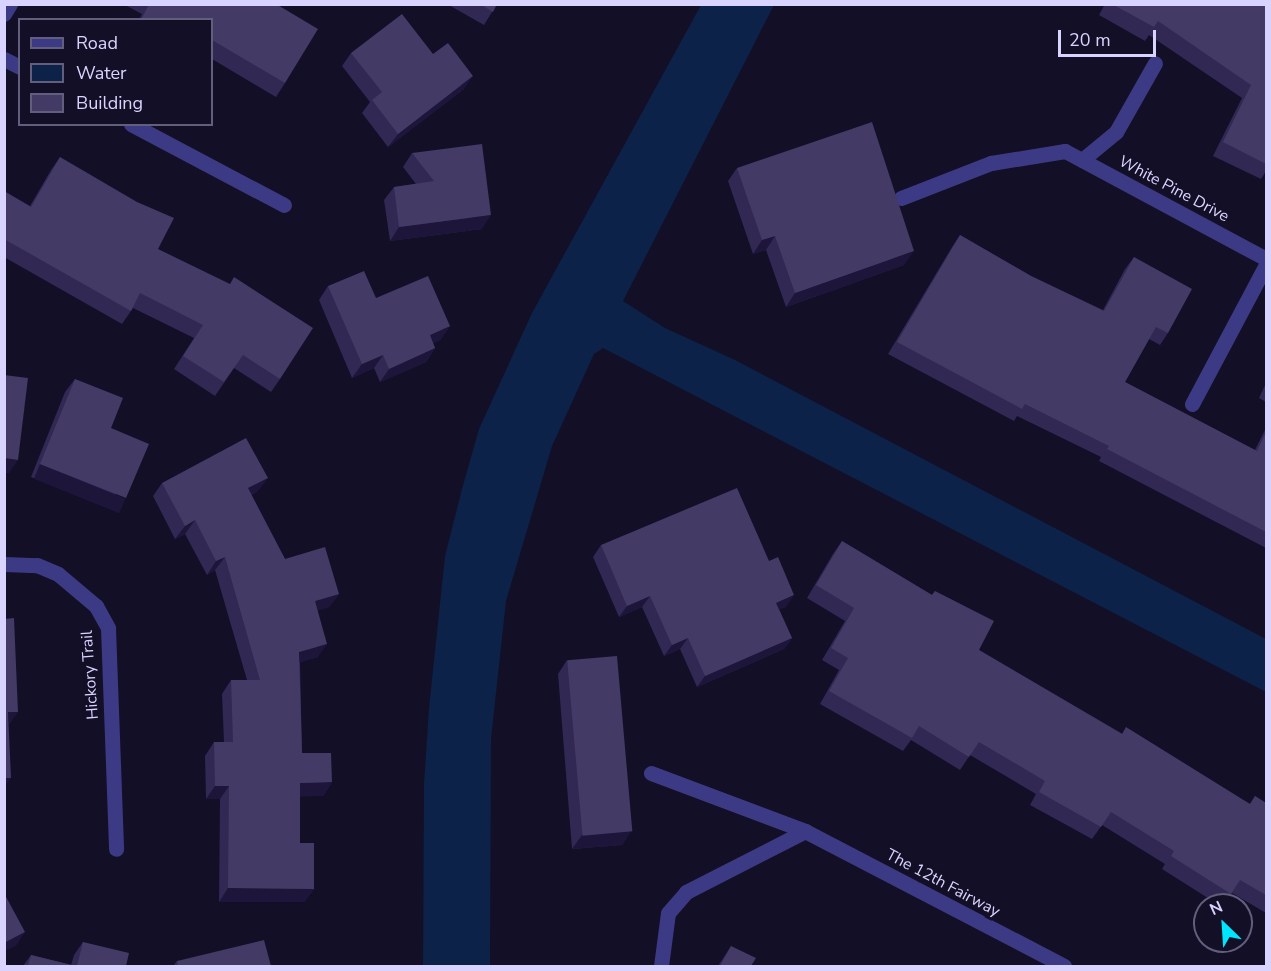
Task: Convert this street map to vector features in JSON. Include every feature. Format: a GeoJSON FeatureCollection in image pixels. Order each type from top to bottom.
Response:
{"type":"FeatureCollection","features":[{"type":"Feature","properties":{"kind":"street"},"geometry":{"type":"LineString","coordinates":[[4,14],[10,4]]}},
{"type":"Feature","properties":{"kind":"street"},"geometry":{"type":"LineString","coordinates":[[4,59],[18,66]]}},
{"type":"Feature","properties":{"kind":"street"},"geometry":{"type":"LineString","coordinates":[[1082,160],[1116,132],[1155,63]]}},
{"type":"Feature","properties":{"kind":"street"},"geometry":{"type":"LineString","coordinates":[[135,126],[284,205]]}},
{"type":"Feature","properties":{"kind":"street","name":"White Pine Drive"},"geometry":{"type":"LineString","coordinates":[[901,198],[991,163],[1065,151],[1266,259]]}},
{"type":"Feature","properties":{"kind":"street"},"geometry":{"type":"LineString","coordinates":[[1192,405],[1266,265]]}},
{"type":"Feature","properties":{"kind":"street","name":"Hickory Trail"},"geometry":{"type":"LineString","coordinates":[[4,564],[37,565],[58,573],[96,606],[108,628],[116,849]]}},
{"type":"Feature","properties":{"kind":"street","name":"The 12th Fairway"},"geometry":{"type":"LineString","coordinates":[[651,773],[805,831],[1064,966]]}},
{"type":"Feature","properties":{"kind":"street"},"geometry":{"type":"LineString","coordinates":[[661,966],[668,913],[686,892],[805,831]]}},
{"type":"Feature","properties":{"kind":"water"},"geometry":{"type":"Polygon","coordinates":[[[701,5],[774,5],[623,301],[665,328],[735,360],[1266,639],[1266,692],[603,348],[594,354],[552,446],[506,601],[491,739],[490,966],[423,966],[424,784],[429,708],[445,556],[479,429],[532,313],[701,5]]]}},
{"type":"Feature","properties":{"kind":"building"},"geometry":{"type":"Polygon","coordinates":[[[149,4],[276,4],[318,29],[285,83],[213,41],[213,18],[142,18],[149,4]]]}},
{"type":"Feature","properties":{"kind":"building"},"geometry":{"type":"Polygon","coordinates":[[[480,4],[497,4],[493,12],[480,4]]]}},
{"type":"Feature","properties":{"kind":"building"},"geometry":{"type":"Polygon","coordinates":[[[1112,4],[1266,4],[1266,164],[1223,142],[1251,85],[1158,21],[1154,27],[1112,4]]]}},
{"type":"Feature","properties":{"kind":"building"},"geometry":{"type":"Polygon","coordinates":[[[402,14],[433,54],[448,43],[473,76],[398,134],[372,100],[382,92],[351,53],[402,14]]]}},
{"type":"Feature","properties":{"kind":"building"},"geometry":{"type":"Polygon","coordinates":[[[872,122],[914,251],[795,293],[775,236],[762,240],[737,168],[872,122]]]}},
{"type":"Feature","properties":{"kind":"building"},"geometry":{"type":"Polygon","coordinates":[[[482,144],[491,215],[399,227],[394,187],[434,181],[412,153],[482,144]]]}},
{"type":"Feature","properties":{"kind":"building"},"geometry":{"type":"Polygon","coordinates":[[[60,157],[137,202],[174,218],[158,249],[230,284],[234,277],[313,328],[280,379],[243,355],[224,382],[183,356],[203,325],[140,293],[131,311],[4,239],[4,191],[31,207],[60,157]]]}},
{"type":"Feature","properties":{"kind":"building"},"geometry":{"type":"Polygon","coordinates":[[[960,235],[1031,276],[1104,311],[1134,257],[1192,289],[1168,333],[1156,327],[1125,382],[1257,451],[1266,432],[1266,532],[1107,449],[1109,446],[1025,404],[1022,409],[897,342],[960,235]]]}},
{"type":"Feature","properties":{"kind":"building"},"geometry":{"type":"Polygon","coordinates":[[[364,271],[376,298],[428,276],[450,326],[430,335],[435,348],[389,369],[383,355],[362,364],[328,286],[364,271]]]}},
{"type":"Feature","properties":{"kind":"building"},"geometry":{"type":"Polygon","coordinates":[[[4,375],[28,378],[18,460],[4,458],[4,375]]]}},
{"type":"Feature","properties":{"kind":"building"},"geometry":{"type":"Polygon","coordinates":[[[75,379],[123,398],[111,428],[149,444],[126,498],[40,464],[75,379]]]}},
{"type":"Feature","properties":{"kind":"building"},"geometry":{"type":"Polygon","coordinates":[[[246,438],[268,478],[248,488],[285,559],[325,547],[339,594],[315,601],[327,644],[299,652],[302,753],[331,753],[332,782],[300,783],[300,843],[314,843],[314,889],[228,888],[229,786],[215,786],[214,742],[233,742],[231,680],[260,680],[225,557],[216,561],[195,520],[185,526],[162,483],[246,438]]]}},
{"type":"Feature","properties":{"kind":"building"},"geometry":{"type":"Polygon","coordinates":[[[737,488],[769,561],[778,557],[794,595],[776,603],[792,638],[705,676],[688,638],[672,645],[650,596],[627,606],[601,545],[737,488]]]}},
{"type":"Feature","properties":{"kind":"building"},"geometry":{"type":"Polygon","coordinates":[[[842,541],[932,595],[935,591],[994,621],[979,650],[1122,734],[1126,727],[1250,804],[1255,796],[1266,803],[1266,895],[1240,880],[1229,893],[1171,856],[1174,851],[1111,812],[1101,827],[1039,792],[1045,781],[979,742],[969,757],[919,726],[912,738],[829,691],[848,658],[831,648],[854,608],[816,585],[842,541]]]}},
{"type":"Feature","properties":{"kind":"building"},"geometry":{"type":"Polygon","coordinates":[[[14,618],[18,712],[8,712],[11,778],[4,778],[4,619],[14,618]]]}},
{"type":"Feature","properties":{"kind":"building"},"geometry":{"type":"Polygon","coordinates":[[[617,656],[632,831],[583,836],[567,660],[617,656]]]}},
{"type":"Feature","properties":{"kind":"building"},"geometry":{"type":"Polygon","coordinates":[[[4,893],[25,932],[4,943],[4,893]]]}},
{"type":"Feature","properties":{"kind":"building"},"geometry":{"type":"Polygon","coordinates":[[[264,940],[271,966],[178,966],[177,961],[264,940]]]}},
{"type":"Feature","properties":{"kind":"building"},"geometry":{"type":"Polygon","coordinates":[[[83,942],[129,953],[126,966],[77,966],[83,942]]]}},
{"type":"Feature","properties":{"kind":"building"},"geometry":{"type":"Polygon","coordinates":[[[731,946],[756,958],[751,966],[720,966],[731,946]]]}},
{"type":"Feature","properties":{"kind":"building"},"geometry":{"type":"Polygon","coordinates":[[[31,955],[76,966],[28,966],[31,955]]]}}]}
